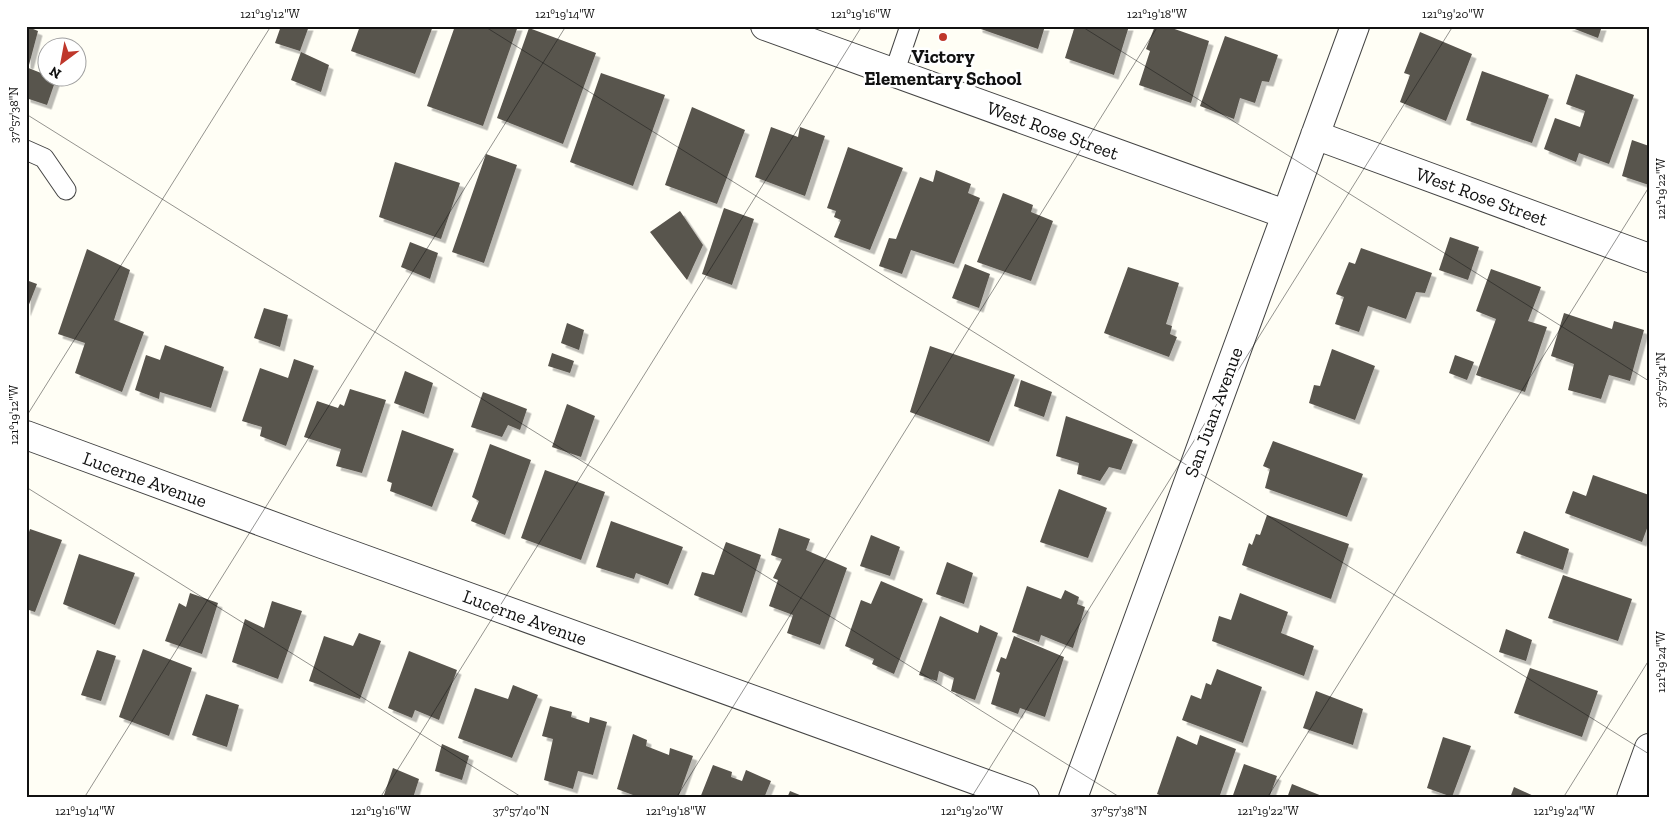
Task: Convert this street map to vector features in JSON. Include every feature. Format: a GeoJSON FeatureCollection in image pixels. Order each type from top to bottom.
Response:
{"type":"FeatureCollection","features":[{"type":"Feature","properties":{"kind":"street","name":"West Rose Street"},"geometry":{"type":"LineString","coordinates":[[765,26],[1285,214]]}},
{"type":"Feature","properties":{"kind":"street","name":"San Juan Avenue"},"geometry":{"type":"LineString","coordinates":[[1073,798],[1355,26]]}},
{"type":"Feature","properties":{"kind":"street","name":"West Rose Street"},"geometry":{"type":"LineString","coordinates":[[1315,135],[1649,258]]}},
{"type":"Feature","properties":{"kind":"street","name":"Lucerne Avenue"},"geometry":{"type":"LineString","coordinates":[[26,435],[1025,798]]}},
{"type":"Feature","properties":{"kind":"street"},"geometry":{"type":"LineString","coordinates":[[1631,798],[1649,748]]}},
{"type":"Feature","properties":{"kind":"lane"},"geometry":{"type":"LineString","coordinates":[[894,73],[910,26]]}},
{"type":"Feature","properties":{"kind":"lane"},"geometry":{"type":"LineString","coordinates":[[26,150],[44,158],[66,190]]}},
{"type":"Feature","properties":{"kind":"building"},"geometry":{"type":"Polygon","coordinates":[[[26,26],[38,31],[29,65],[26,64],[26,26]]]}},
{"type":"Feature","properties":{"kind":"building"},"geometry":{"type":"Polygon","coordinates":[[[281,26],[309,26],[300,51],[275,43],[281,26]]]}},
{"type":"Feature","properties":{"kind":"building"},"geometry":{"type":"Polygon","coordinates":[[[360,26],[433,26],[415,74],[351,51],[360,26]]]}},
{"type":"Feature","properties":{"kind":"building"},"geometry":{"type":"Polygon","coordinates":[[[455,26],[518,26],[483,126],[427,106],[455,26]]]}},
{"type":"Feature","properties":{"kind":"building"},"geometry":{"type":"Polygon","coordinates":[[[978,26],[1045,26],[1038,49],[978,28],[978,26]]]}},
{"type":"Feature","properties":{"kind":"building"},"geometry":{"type":"Polygon","coordinates":[[[1068,26],[1129,26],[1114,75],[1065,58],[1074,29],[1068,26]]]}},
{"type":"Feature","properties":{"kind":"building"},"geometry":{"type":"Polygon","coordinates":[[[1155,26],[1166,26],[1209,41],[1191,103],[1139,85],[1150,51],[1146,49],[1155,26]]]}},
{"type":"Feature","properties":{"kind":"building"},"geometry":{"type":"Polygon","coordinates":[[[1567,26],[1602,26],[1598,38],[1567,26]]]}},
{"type":"Feature","properties":{"kind":"building"},"geometry":{"type":"Polygon","coordinates":[[[529,28],[596,53],[563,144],[497,118],[529,28]]]}},
{"type":"Feature","properties":{"kind":"building"},"geometry":{"type":"Polygon","coordinates":[[[1420,32],[1472,54],[1446,121],[1400,102],[1410,75],[1404,73],[1420,32]]]}},
{"type":"Feature","properties":{"kind":"building"},"geometry":{"type":"Polygon","coordinates":[[[1225,36],[1278,55],[1269,82],[1262,81],[1255,103],[1240,98],[1234,119],[1200,106],[1225,36]]]}},
{"type":"Feature","properties":{"kind":"building"},"geometry":{"type":"Polygon","coordinates":[[[301,52],[329,65],[321,92],[291,80],[301,52]]]}},
{"type":"Feature","properties":{"kind":"building"},"geometry":{"type":"Polygon","coordinates":[[[26,67],[38,72],[38,88],[53,88],[47,105],[26,98],[26,67]]]}},
{"type":"Feature","properties":{"kind":"building"},"geometry":{"type":"Polygon","coordinates":[[[1482,71],[1549,95],[1532,143],[1466,120],[1482,71]]]}},
{"type":"Feature","properties":{"kind":"building"},"geometry":{"type":"Polygon","coordinates":[[[601,73],[665,95],[633,186],[570,162],[601,73]]]}},
{"type":"Feature","properties":{"kind":"building"},"geometry":{"type":"Polygon","coordinates":[[[1576,74],[1634,95],[1609,164],[1579,153],[1576,162],[1544,149],[1555,118],[1580,127],[1585,111],[1566,104],[1576,74]]]}},
{"type":"Feature","properties":{"kind":"building"},"geometry":{"type":"Polygon","coordinates":[[[692,107],[745,130],[717,204],[665,185],[692,107]]]}},
{"type":"Feature","properties":{"kind":"building"},"geometry":{"type":"Polygon","coordinates":[[[771,127],[798,137],[800,127],[825,136],[805,196],[755,177],[771,127]]]}},
{"type":"Feature","properties":{"kind":"building"},"geometry":{"type":"Polygon","coordinates":[[[1632,140],[1649,146],[1649,185],[1622,176],[1632,140]]]}},
{"type":"Feature","properties":{"kind":"building"},"geometry":{"type":"Polygon","coordinates":[[[848,147],[903,168],[870,250],[834,237],[841,220],[834,217],[836,211],[827,208],[848,147]]]}},
{"type":"Feature","properties":{"kind":"building"},"geometry":{"type":"Polygon","coordinates":[[[486,154],[517,165],[484,263],[452,252],[486,154]]]}},
{"type":"Feature","properties":{"kind":"building"},"geometry":{"type":"Polygon","coordinates":[[[395,162],[460,183],[441,239],[379,217],[395,162]]]}},
{"type":"Feature","properties":{"kind":"building"},"geometry":{"type":"Polygon","coordinates":[[[936,170],[971,184],[968,193],[980,198],[954,264],[911,250],[902,274],[879,266],[889,238],[896,239],[920,177],[933,182],[936,170]]]}},
{"type":"Feature","properties":{"kind":"building"},"geometry":{"type":"Polygon","coordinates":[[[1003,193],[1033,205],[1031,212],[1053,221],[1031,281],[977,262],[1003,193]]]}},
{"type":"Feature","properties":{"kind":"building"},"geometry":{"type":"Polygon","coordinates":[[[724,208],[754,219],[732,285],[702,274],[724,208]]]}},
{"type":"Feature","properties":{"kind":"building"},"geometry":{"type":"Polygon","coordinates":[[[680,211],[703,245],[687,280],[650,232],[680,211]]]}},
{"type":"Feature","properties":{"kind":"building"},"geometry":{"type":"Polygon","coordinates":[[[1450,237],[1479,247],[1468,280],[1439,270],[1450,237]]]}},
{"type":"Feature","properties":{"kind":"building"},"geometry":{"type":"Polygon","coordinates":[[[410,242],[438,253],[430,279],[401,267],[410,242]]]}},
{"type":"Feature","properties":{"kind":"building"},"geometry":{"type":"Polygon","coordinates":[[[1361,248],[1432,273],[1425,293],[1416,292],[1406,319],[1368,306],[1359,332],[1335,324],[1344,297],[1336,294],[1349,262],[1355,264],[1361,248]]]}},
{"type":"Feature","properties":{"kind":"building"},"geometry":{"type":"Polygon","coordinates":[[[87,249],[130,270],[114,320],[144,332],[122,392],[75,373],[85,343],[58,334],[87,249]]]}},
{"type":"Feature","properties":{"kind":"building"},"geometry":{"type":"Polygon","coordinates":[[[965,264],[990,274],[979,308],[952,298],[965,264]]]}},
{"type":"Feature","properties":{"kind":"building"},"geometry":{"type":"Polygon","coordinates":[[[1128,267],[1179,283],[1166,324],[1172,326],[1170,334],[1177,337],[1169,357],[1104,333],[1128,267]]]}},
{"type":"Feature","properties":{"kind":"building"},"geometry":{"type":"Polygon","coordinates":[[[1491,269],[1541,287],[1528,321],[1547,327],[1525,392],[1476,375],[1496,319],[1476,311],[1491,269]]]}},
{"type":"Feature","properties":{"kind":"building"},"geometry":{"type":"Polygon","coordinates":[[[26,280],[37,284],[26,312],[26,280]]]}},
{"type":"Feature","properties":{"kind":"building"},"geometry":{"type":"Polygon","coordinates":[[[264,308],[288,315],[280,347],[254,338],[264,308]]]}},
{"type":"Feature","properties":{"kind":"building"},"geometry":{"type":"Polygon","coordinates":[[[1564,313],[1612,329],[1614,321],[1644,330],[1630,381],[1609,375],[1601,399],[1568,390],[1574,364],[1551,356],[1564,313]]]}},
{"type":"Feature","properties":{"kind":"building"},"geometry":{"type":"Polygon","coordinates":[[[567,323],[584,330],[579,350],[561,343],[567,323]]]}},
{"type":"Feature","properties":{"kind":"building"},"geometry":{"type":"Polygon","coordinates":[[[165,345],[224,367],[211,408],[160,392],[159,399],[135,390],[146,355],[160,360],[165,345]]]}},
{"type":"Feature","properties":{"kind":"building"},"geometry":{"type":"Polygon","coordinates":[[[930,346],[1015,375],[989,442],[910,412],[930,346]]]}},
{"type":"Feature","properties":{"kind":"building"},"geometry":{"type":"Polygon","coordinates":[[[1332,349],[1375,366],[1355,420],[1309,403],[1314,385],[1320,386],[1332,349]]]}},
{"type":"Feature","properties":{"kind":"building"},"geometry":{"type":"Polygon","coordinates":[[[552,353],[574,361],[570,373],[548,366],[552,353]]]}},
{"type":"Feature","properties":{"kind":"building"},"geometry":{"type":"Polygon","coordinates":[[[1455,355],[1474,362],[1467,380],[1449,373],[1455,355]]]}},
{"type":"Feature","properties":{"kind":"building"},"geometry":{"type":"Polygon","coordinates":[[[294,359],[314,366],[286,446],[260,436],[262,427],[242,421],[260,368],[288,378],[294,359]]]}},
{"type":"Feature","properties":{"kind":"building"},"geometry":{"type":"Polygon","coordinates":[[[405,371],[433,383],[424,414],[394,403],[405,371]]]}},
{"type":"Feature","properties":{"kind":"building"},"geometry":{"type":"Polygon","coordinates":[[[1021,380],[1052,392],[1044,417],[1014,406],[1021,380]]]}},
{"type":"Feature","properties":{"kind":"building"},"geometry":{"type":"Polygon","coordinates":[[[350,389],[386,400],[362,473],[336,466],[341,449],[304,437],[317,401],[338,408],[340,404],[344,406],[350,389]]]}},
{"type":"Feature","properties":{"kind":"building"},"geometry":{"type":"Polygon","coordinates":[[[483,392],[527,409],[520,430],[508,425],[502,437],[471,427],[483,392]]]}},
{"type":"Feature","properties":{"kind":"building"},"geometry":{"type":"Polygon","coordinates":[[[567,404],[595,416],[581,457],[552,447],[567,404]]]}},
{"type":"Feature","properties":{"kind":"building"},"geometry":{"type":"Polygon","coordinates":[[[1066,416],[1133,440],[1121,470],[1109,467],[1100,481],[1077,474],[1079,463],[1056,456],[1066,416]]]}},
{"type":"Feature","properties":{"kind":"building"},"geometry":{"type":"Polygon","coordinates":[[[402,430],[454,449],[432,507],[390,491],[392,483],[387,481],[402,430]]]}},
{"type":"Feature","properties":{"kind":"building"},"geometry":{"type":"Polygon","coordinates":[[[1273,441],[1363,474],[1347,517],[1265,488],[1270,469],[1263,466],[1273,441]]]}},
{"type":"Feature","properties":{"kind":"building"},"geometry":{"type":"Polygon","coordinates":[[[490,444],[531,460],[505,535],[471,521],[479,501],[472,497],[490,444]]]}},
{"type":"Feature","properties":{"kind":"building"},"geometry":{"type":"Polygon","coordinates":[[[545,470],[605,492],[581,560],[521,538],[545,470]]]}},
{"type":"Feature","properties":{"kind":"building"},"geometry":{"type":"Polygon","coordinates":[[[1593,475],[1649,495],[1649,523],[1642,542],[1565,513],[1573,491],[1586,496],[1593,475]]]}},
{"type":"Feature","properties":{"kind":"building"},"geometry":{"type":"Polygon","coordinates":[[[1059,489],[1107,508],[1088,558],[1040,542],[1059,489]]]}},
{"type":"Feature","properties":{"kind":"building"},"geometry":{"type":"Polygon","coordinates":[[[1267,515],[1349,544],[1331,599],[1242,565],[1249,543],[1252,545],[1256,534],[1260,535],[1267,515]]]}},
{"type":"Feature","properties":{"kind":"building"},"geometry":{"type":"Polygon","coordinates":[[[611,521],[683,547],[668,585],[636,573],[634,579],[596,567],[611,521]]]}},
{"type":"Feature","properties":{"kind":"building"},"geometry":{"type":"Polygon","coordinates":[[[779,528],[810,539],[806,550],[847,568],[820,645],[787,633],[793,615],[769,606],[778,580],[773,578],[782,559],[771,555],[779,528]]]}},
{"type":"Feature","properties":{"kind":"building"},"geometry":{"type":"Polygon","coordinates":[[[30,529],[62,540],[35,612],[26,609],[26,541],[30,529]]]}},
{"type":"Feature","properties":{"kind":"building"},"geometry":{"type":"Polygon","coordinates":[[[1524,531],[1569,549],[1563,570],[1516,553],[1524,531]]]}},
{"type":"Feature","properties":{"kind":"building"},"geometry":{"type":"Polygon","coordinates":[[[871,535],[900,547],[890,576],[860,566],[871,535]]]}},
{"type":"Feature","properties":{"kind":"building"},"geometry":{"type":"Polygon","coordinates":[[[726,542],[761,555],[742,613],[694,595],[702,572],[714,575],[726,542]]]}},
{"type":"Feature","properties":{"kind":"building"},"geometry":{"type":"Polygon","coordinates":[[[79,554],[135,573],[115,625],[63,604],[79,554]]]}},
{"type":"Feature","properties":{"kind":"building"},"geometry":{"type":"Polygon","coordinates":[[[947,562],[973,573],[964,604],[936,594],[947,562]]]}},
{"type":"Feature","properties":{"kind":"building"},"geometry":{"type":"Polygon","coordinates":[[[1563,575],[1632,599],[1618,641],[1548,618],[1563,575]]]}},
{"type":"Feature","properties":{"kind":"building"},"geometry":{"type":"Polygon","coordinates":[[[881,581],[923,599],[894,674],[872,664],[874,659],[845,646],[861,600],[871,604],[881,581]]]}},
{"type":"Feature","properties":{"kind":"building"},"geometry":{"type":"Polygon","coordinates":[[[1027,586],[1061,599],[1065,590],[1079,597],[1077,604],[1085,607],[1073,648],[1041,635],[1039,642],[1012,632],[1027,586]]]}},
{"type":"Feature","properties":{"kind":"building"},"geometry":{"type":"Polygon","coordinates":[[[190,593],[218,603],[202,654],[165,641],[179,603],[186,607],[190,593]]]}},
{"type":"Feature","properties":{"kind":"building"},"geometry":{"type":"Polygon","coordinates":[[[1240,593],[1288,612],[1281,633],[1314,646],[1304,676],[1212,641],[1219,616],[1231,620],[1240,593]]]}},
{"type":"Feature","properties":{"kind":"building"},"geometry":{"type":"Polygon","coordinates":[[[272,601],[302,611],[278,679],[232,662],[245,619],[264,628],[272,601]]]}},
{"type":"Feature","properties":{"kind":"building"},"geometry":{"type":"Polygon","coordinates":[[[940,616],[978,633],[980,625],[998,633],[975,700],[951,691],[954,678],[939,671],[937,681],[919,675],[940,616]]]}},
{"type":"Feature","properties":{"kind":"building"},"geometry":{"type":"Polygon","coordinates":[[[1506,629],[1532,640],[1526,661],[1499,652],[1506,629]]]}},
{"type":"Feature","properties":{"kind":"building"},"geometry":{"type":"Polygon","coordinates":[[[359,633],[381,641],[360,699],[309,681],[324,636],[353,646],[359,633]]]}},
{"type":"Feature","properties":{"kind":"building"},"geometry":{"type":"Polygon","coordinates":[[[1014,636],[1064,657],[1045,717],[1020,708],[1018,714],[991,704],[1000,673],[996,671],[1001,657],[1006,659],[1014,636]]]}},
{"type":"Feature","properties":{"kind":"building"},"geometry":{"type":"Polygon","coordinates":[[[143,649],[192,668],[169,736],[119,717],[143,649]]]}},
{"type":"Feature","properties":{"kind":"building"},"geometry":{"type":"Polygon","coordinates":[[[97,650],[116,656],[101,701],[81,695],[97,650]]]}},
{"type":"Feature","properties":{"kind":"building"},"geometry":{"type":"Polygon","coordinates":[[[409,651],[457,670],[439,720],[415,710],[412,718],[388,708],[409,651]]]}},
{"type":"Feature","properties":{"kind":"building"},"geometry":{"type":"Polygon","coordinates":[[[1530,668],[1598,691],[1582,737],[1514,713],[1530,668]]]}},
{"type":"Feature","properties":{"kind":"building"},"geometry":{"type":"Polygon","coordinates":[[[1217,669],[1262,687],[1243,743],[1182,720],[1191,695],[1201,699],[1206,683],[1211,685],[1217,669]]]}},
{"type":"Feature","properties":{"kind":"building"},"geometry":{"type":"Polygon","coordinates":[[[513,685],[538,695],[512,758],[458,738],[475,688],[508,699],[513,685]]]}},
{"type":"Feature","properties":{"kind":"building"},"geometry":{"type":"Polygon","coordinates":[[[1316,691],[1363,709],[1353,745],[1303,728],[1316,691]]]}},
{"type":"Feature","properties":{"kind":"building"},"geometry":{"type":"Polygon","coordinates":[[[206,694],[239,705],[227,747],[192,735],[206,694]]]}},
{"type":"Feature","properties":{"kind":"building"},"geometry":{"type":"Polygon","coordinates":[[[550,706],[572,712],[571,717],[589,723],[590,717],[607,722],[593,775],[578,771],[573,789],[544,780],[553,739],[542,736],[550,706]]]}},
{"type":"Feature","properties":{"kind":"building"},"geometry":{"type":"Polygon","coordinates":[[[633,734],[647,740],[646,746],[669,755],[670,748],[693,756],[678,798],[641,798],[617,789],[633,734]]]}},
{"type":"Feature","properties":{"kind":"building"},"geometry":{"type":"Polygon","coordinates":[[[1200,735],[1236,749],[1219,798],[1167,798],[1157,794],[1177,736],[1197,745],[1200,735]]]}},
{"type":"Feature","properties":{"kind":"building"},"geometry":{"type":"Polygon","coordinates":[[[1443,737],[1471,746],[1452,797],[1427,788],[1443,737]]]}},
{"type":"Feature","properties":{"kind":"building"},"geometry":{"type":"Polygon","coordinates":[[[442,744],[469,756],[462,780],[435,771],[442,744]]]}},
{"type":"Feature","properties":{"kind":"building"},"geometry":{"type":"Polygon","coordinates":[[[1244,764],[1277,776],[1269,798],[1232,798],[1244,764]]]}},
{"type":"Feature","properties":{"kind":"building"},"geometry":{"type":"Polygon","coordinates":[[[713,765],[732,772],[731,777],[742,781],[746,770],[771,781],[764,798],[700,798],[713,765]]]}},
{"type":"Feature","properties":{"kind":"building"},"geometry":{"type":"Polygon","coordinates":[[[393,768],[419,779],[413,798],[383,798],[393,768]]]}},
{"type":"Feature","properties":{"kind":"building"},"geometry":{"type":"Polygon","coordinates":[[[1292,784],[1327,798],[1287,798],[1292,784]]]}},
{"type":"Feature","properties":{"kind":"building"},"geometry":{"type":"Polygon","coordinates":[[[1514,787],[1538,798],[1510,798],[1514,787]]]}},
{"type":"Feature","properties":{"kind":"building"},"geometry":{"type":"Polygon","coordinates":[[[790,791],[807,798],[787,798],[790,791]]]}},
{"type":"Feature","properties":{"kind":"place","name":"Victory Elementary School"},"geometry":{"type":"Point","coordinates":[943,37]}}]}
